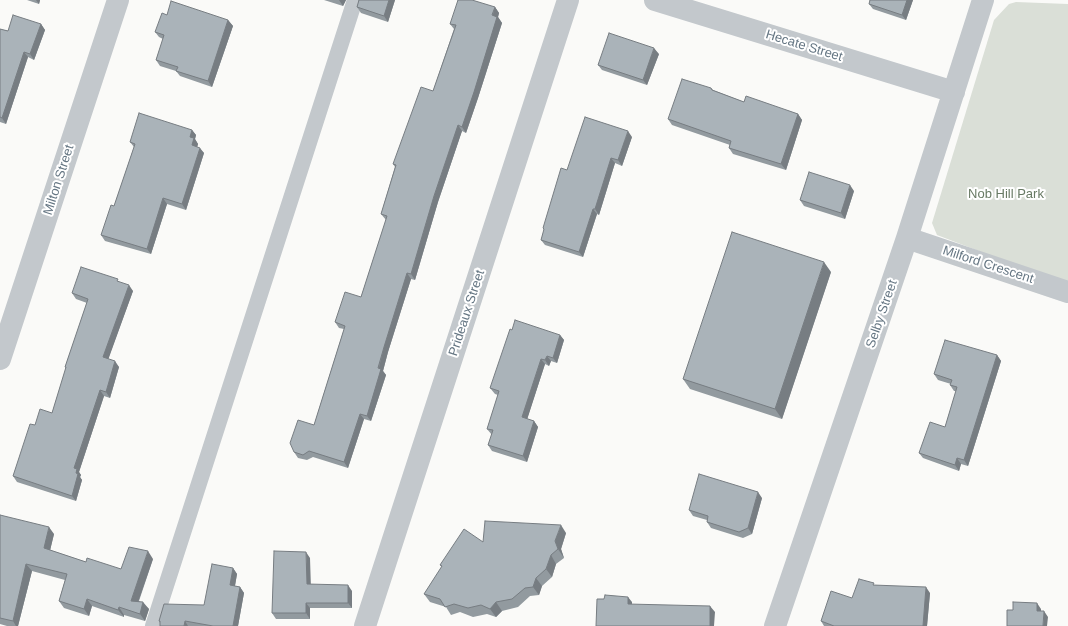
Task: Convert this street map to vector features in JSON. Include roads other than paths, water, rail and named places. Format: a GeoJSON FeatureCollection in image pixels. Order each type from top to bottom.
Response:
{"type":"FeatureCollection","features":[{"type":"Feature","properties":{"kind":"street","name":"Milton Street"},"geometry":{"type":"LineString","coordinates":[[0,359],[118,0]]}},
{"type":"Feature","properties":{"kind":"street","name":"Prideaux Street"},"geometry":{"type":"LineString","coordinates":[[365,626],[568,0]]}},
{"type":"Feature","properties":{"kind":"street","name":"Hecate Street"},"geometry":{"type":"LineString","coordinates":[[655,0],[954,92]]}},
{"type":"Feature","properties":{"kind":"street","name":"Selby Street"},"geometry":{"type":"LineString","coordinates":[[775,626],[908,238],[983,0]]}},
{"type":"Feature","properties":{"kind":"street","name":"Milford Crescent"},"geometry":{"type":"LineString","coordinates":[[908,238],[1068,292]]}},
{"type":"Feature","properties":{"kind":"lane"},"geometry":{"type":"LineString","coordinates":[[153,626],[355,0]]}},
{"type":"Feature","properties":{"kind":"park label","name":"Nob Hill Park"},"geometry":{"type":"Point","coordinates":[1006,194]}}]}
